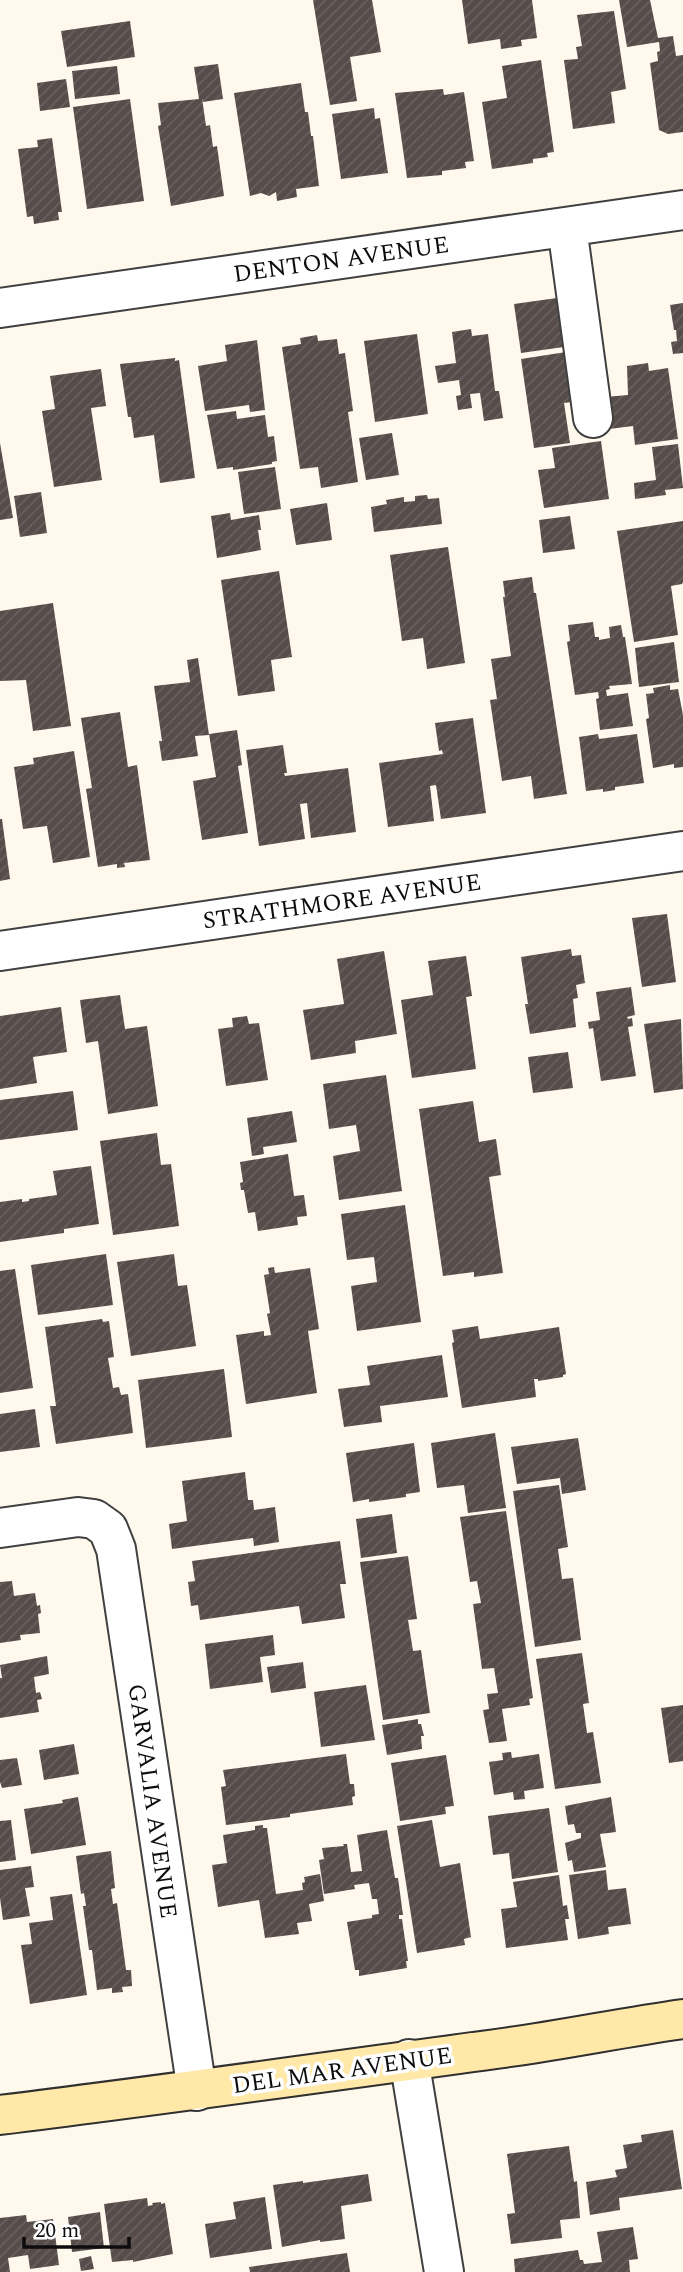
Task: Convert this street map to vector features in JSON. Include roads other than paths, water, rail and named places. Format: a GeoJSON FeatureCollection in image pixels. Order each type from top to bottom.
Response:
{"type":"FeatureCollection","features":[{"type":"Feature","properties":{"kind":"main road","name":"DEL MAR AVENUE"},"geometry":{"type":"LineString","coordinates":[[0,2115],[197,2091],[409,2059],[512,2047],[683,2019]]}},
{"type":"Feature","properties":{"kind":"street","name":"DENTON AVENUE"},"geometry":{"type":"LineString","coordinates":[[0,307],[683,210]]}},
{"type":"Feature","properties":{"kind":"street"},"geometry":{"type":"LineString","coordinates":[[566,227],[593,418]]}},
{"type":"Feature","properties":{"kind":"street","name":"STRATHMORE AVENUE"},"geometry":{"type":"LineString","coordinates":[[0,951],[683,852]]}},
{"type":"Feature","properties":{"kind":"street","name":"GARVALIA AVENUE"},"geometry":{"type":"LineString","coordinates":[[0,1528],[78,1517],[94,1519],[108,1529],[116,1549],[197,2091]]}},
{"type":"Feature","properties":{"kind":"street"},"geometry":{"type":"LineString","coordinates":[[409,2059],[444,2272]]}}]}
